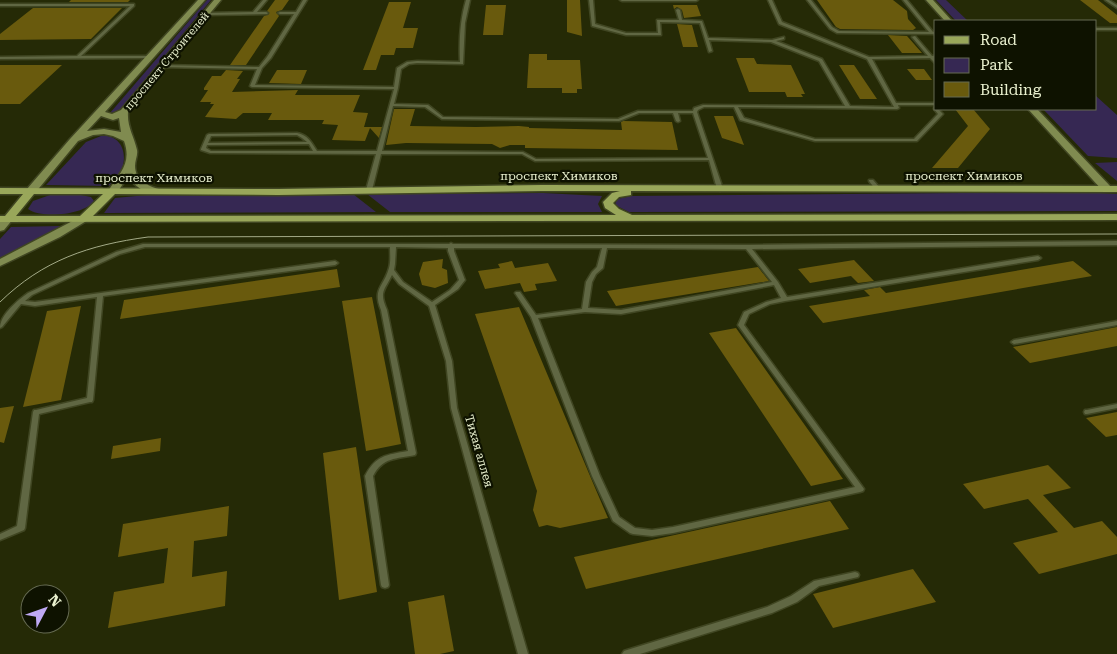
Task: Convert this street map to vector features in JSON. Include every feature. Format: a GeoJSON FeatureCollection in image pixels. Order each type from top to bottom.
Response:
{"type":"FeatureCollection","features":[{"type":"Feature","properties":{"kind":"main road","name":"проспект Строителей"},"geometry":{"type":"LineString","coordinates":[[0,228],[4,219],[48,173],[73,141],[202,0]]}},
{"type":"Feature","properties":{"kind":"main road","name":"проспект Строителей"},"geometry":{"type":"LineString","coordinates":[[130,167],[133,152],[123,120],[124,112],[218,0]]}},
{"type":"Feature","properties":{"kind":"main road"},"geometry":{"type":"LineString","coordinates":[[929,0],[948,20]]}},
{"type":"Feature","properties":{"kind":"main road"},"geometry":{"type":"LineString","coordinates":[[1033,110],[1112,189]]}},
{"type":"Feature","properties":{"kind":"main road"},"geometry":{"type":"LineString","coordinates":[[99,113],[113,117],[124,112]]}},
{"type":"Feature","properties":{"kind":"main road"},"geometry":{"type":"LineString","coordinates":[[73,141],[88,134],[107,131],[120,134],[129,140]]}},
{"type":"Feature","properties":{"kind":"main road"},"geometry":{"type":"LineString","coordinates":[[130,167],[136,182],[146,189],[156,191]]}},
{"type":"Feature","properties":{"kind":"main road"},"geometry":{"type":"LineString","coordinates":[[0,263],[56,235],[84,218],[113,191],[130,167]]}},
{"type":"Feature","properties":{"kind":"main road","name":"проспект Химиков"},"geometry":{"type":"LineString","coordinates":[[0,191],[720,189],[874,184],[1112,189]]}},
{"type":"Feature","properties":{"kind":"main road"},"geometry":{"type":"LineString","coordinates":[[642,218],[615,211],[609,206],[608,202],[616,195],[644,189]]}},
{"type":"Feature","properties":{"kind":"main road"},"geometry":{"type":"LineString","coordinates":[[4,219],[1117,217]]}},
{"type":"Feature","properties":{"kind":"lane"},"geometry":{"type":"LineString","coordinates":[[53,5],[58,0]]}},
{"type":"Feature","properties":{"kind":"lane"},"geometry":{"type":"LineString","coordinates":[[254,13],[265,0]]}},
{"type":"Feature","properties":{"kind":"lane"},"geometry":{"type":"LineString","coordinates":[[305,0],[269,58],[260,68],[252,86],[396,88]]}},
{"type":"Feature","properties":{"kind":"lane"},"geometry":{"type":"LineString","coordinates":[[369,190],[396,88],[399,68],[408,63],[462,63],[461,36],[464,12],[468,0]]}},
{"type":"Feature","properties":{"kind":"lane"},"geometry":{"type":"LineString","coordinates":[[591,0],[593,26],[626,34],[660,34],[658,21],[701,22],[710,51]]}},
{"type":"Feature","properties":{"kind":"lane"},"geometry":{"type":"LineString","coordinates":[[622,0],[676,3],[696,0]]}},
{"type":"Feature","properties":{"kind":"lane"},"geometry":{"type":"LineString","coordinates":[[770,0],[780,23],[869,58],[933,58]]}},
{"type":"Feature","properties":{"kind":"lane"},"geometry":{"type":"LineString","coordinates":[[809,0],[830,28],[838,32],[934,33]]}},
{"type":"Feature","properties":{"kind":"lane"},"geometry":{"type":"LineString","coordinates":[[905,0],[934,33]]}},
{"type":"Feature","properties":{"kind":"lane"},"geometry":{"type":"LineString","coordinates":[[1107,0],[1117,8]]}},
{"type":"Feature","properties":{"kind":"lane"},"geometry":{"type":"LineString","coordinates":[[0,5],[133,5],[78,57]]}},
{"type":"Feature","properties":{"kind":"lane"},"geometry":{"type":"LineString","coordinates":[[678,10],[681,22]]}},
{"type":"Feature","properties":{"kind":"lane"},"geometry":{"type":"LineString","coordinates":[[280,14],[297,13]]}},
{"type":"Feature","properties":{"kind":"lane"},"geometry":{"type":"LineString","coordinates":[[206,14],[266,14]]}},
{"type":"Feature","properties":{"kind":"lane"},"geometry":{"type":"LineString","coordinates":[[1097,29],[1117,29]]}},
{"type":"Feature","properties":{"kind":"lane"},"geometry":{"type":"LineString","coordinates":[[793,34],[801,32]]}},
{"type":"Feature","properties":{"kind":"lane"},"geometry":{"type":"LineString","coordinates":[[914,37],[933,58]]}},
{"type":"Feature","properties":{"kind":"lane"},"geometry":{"type":"LineString","coordinates":[[772,42],[783,38]]}},
{"type":"Feature","properties":{"kind":"lane"},"geometry":{"type":"LineString","coordinates":[[706,39],[772,42],[821,60],[848,107]]}},
{"type":"Feature","properties":{"kind":"lane"},"geometry":{"type":"LineString","coordinates":[[0,58],[150,57]]}},
{"type":"Feature","properties":{"kind":"lane"},"geometry":{"type":"LineString","coordinates":[[391,105],[426,106],[442,118],[619,120],[638,112],[695,112],[696,109],[703,106],[897,108],[869,58]]}},
{"type":"Feature","properties":{"kind":"lane"},"geometry":{"type":"LineString","coordinates":[[161,66],[260,68]]}},
{"type":"Feature","properties":{"kind":"lane"},"geometry":{"type":"LineString","coordinates":[[896,104],[934,104]]}},
{"type":"Feature","properties":{"kind":"lane"},"geometry":{"type":"LineString","coordinates":[[735,106],[742,119],[816,140],[915,140],[941,114],[938,110]]}},
{"type":"Feature","properties":{"kind":"lane"},"geometry":{"type":"LineString","coordinates":[[675,112],[678,122]]}},
{"type":"Feature","properties":{"kind":"lane"},"geometry":{"type":"LineString","coordinates":[[695,112],[720,189]]}},
{"type":"Feature","properties":{"kind":"lane"},"geometry":{"type":"LineString","coordinates":[[316,152],[306,137],[297,134],[209,135],[203,149],[210,152],[523,153],[535,160],[711,159]]}},
{"type":"Feature","properties":{"kind":"lane"},"geometry":{"type":"LineString","coordinates":[[205,144],[310,143]]}},
{"type":"Feature","properties":{"kind":"lane"},"geometry":{"type":"LineString","coordinates":[[0,326],[19,302],[46,286],[135,246],[451,245],[748,247],[1117,243]]}},
{"type":"Feature","properties":{"kind":"lane"},"geometry":{"type":"LineString","coordinates":[[391,270],[401,282],[432,305],[457,288],[462,280],[451,251],[451,245]]}},
{"type":"Feature","properties":{"kind":"lane"},"geometry":{"type":"LineString","coordinates":[[386,585],[369,476],[373,466],[381,459],[412,453],[384,310],[378,300],[382,286],[391,270],[393,246]]}},
{"type":"Feature","properties":{"kind":"lane"},"geometry":{"type":"LineString","coordinates":[[585,310],[588,302],[588,284],[592,274],[600,268],[605,246]]}},
{"type":"Feature","properties":{"kind":"lane"},"geometry":{"type":"LineString","coordinates":[[748,247],[785,299]]}},
{"type":"Feature","properties":{"kind":"lane"},"geometry":{"type":"LineString","coordinates":[[518,293],[534,318],[596,476],[616,519],[633,531],[652,533],[860,489],[741,325],[746,313],[768,302],[1038,258]]}},
{"type":"Feature","properties":{"kind":"lane"},"geometry":{"type":"LineString","coordinates":[[19,302],[35,304],[336,263]]}},
{"type":"Feature","properties":{"kind":"lane"},"geometry":{"type":"LineString","coordinates":[[534,318],[585,310],[620,312],[776,284]]}},
{"type":"Feature","properties":{"kind":"lane"},"geometry":{"type":"LineString","coordinates":[[0,537],[21,528],[36,412],[90,400],[100,295]]}},
{"type":"Feature","properties":{"kind":"lane","name":"Тихая аллея"},"geometry":{"type":"LineString","coordinates":[[432,305],[449,361],[454,408],[523,654]]}},
{"type":"Feature","properties":{"kind":"lane"},"geometry":{"type":"LineString","coordinates":[[1014,342],[1117,324]]}},
{"type":"Feature","properties":{"kind":"lane"},"geometry":{"type":"LineString","coordinates":[[1087,412],[1117,406]]}},
{"type":"Feature","properties":{"kind":"lane"},"geometry":{"type":"LineString","coordinates":[[627,654],[768,610],[794,599],[817,583],[854,575]]}},
{"type":"Feature","properties":{"kind":"green space"},"geometry":{"type":"Polygon","coordinates":[[[207,0],[211,0],[118,112],[110,113],[207,0]]]}},
{"type":"Feature","properties":{"kind":"green space"},"geometry":{"type":"Polygon","coordinates":[[[936,0],[946,0],[967,20],[955,20],[936,0]]]}},
{"type":"Feature","properties":{"kind":"green space"},"geometry":{"type":"Polygon","coordinates":[[[1097,97],[1117,115],[1117,158],[1088,156],[1044,110],[1097,110],[1097,97]]]}},
{"type":"Feature","properties":{"kind":"green space"},"geometry":{"type":"Polygon","coordinates":[[[101,136],[112,137],[120,144],[124,153],[122,168],[109,186],[46,185],[86,142],[101,136]]]}},
{"type":"Feature","properties":{"kind":"green space"},"geometry":{"type":"Polygon","coordinates":[[[1117,162],[1117,181],[1095,163],[1117,162]]]}},
{"type":"Feature","properties":{"kind":"green space"},"geometry":{"type":"Polygon","coordinates":[[[1083,192],[1117,194],[1117,211],[629,212],[615,205],[617,199],[632,196],[1083,192]]]}},
{"type":"Feature","properties":{"kind":"green space"},"geometry":{"type":"Polygon","coordinates":[[[543,193],[602,196],[598,204],[602,212],[390,212],[367,194],[543,193]]]}},
{"type":"Feature","properties":{"kind":"green space"},"geometry":{"type":"Polygon","coordinates":[[[353,194],[376,212],[104,213],[115,198],[147,195],[353,194]]]}},
{"type":"Feature","properties":{"kind":"green space"},"geometry":{"type":"Polygon","coordinates":[[[50,195],[81,195],[91,197],[94,201],[82,210],[62,214],[43,214],[28,209],[33,201],[50,195]]]}},
{"type":"Feature","properties":{"kind":"green space"},"geometry":{"type":"Polygon","coordinates":[[[61,226],[0,259],[0,239],[11,227],[61,226]]]}},
{"type":"Feature","properties":{"kind":"building"},"geometry":{"type":"Polygon","coordinates":[[[71,0],[130,0],[128,2],[69,2],[71,0]]]}},
{"type":"Feature","properties":{"kind":"building"},"geometry":{"type":"Polygon","coordinates":[[[275,0],[289,0],[282,10],[276,12],[279,16],[246,65],[230,65],[264,16],[269,14],[267,11],[275,0]]]}},
{"type":"Feature","properties":{"kind":"building"},"geometry":{"type":"Polygon","coordinates":[[[567,0],[580,0],[582,36],[567,32],[567,0]]]}},
{"type":"Feature","properties":{"kind":"building"},"geometry":{"type":"Polygon","coordinates":[[[817,0],[893,0],[907,11],[908,19],[916,28],[913,30],[840,29],[836,27],[817,0]]]}},
{"type":"Feature","properties":{"kind":"building"},"geometry":{"type":"Polygon","coordinates":[[[1080,0],[1098,0],[1117,15],[1117,23],[1110,23],[1080,0]]]}},
{"type":"Feature","properties":{"kind":"building"},"geometry":{"type":"Polygon","coordinates":[[[389,2],[411,2],[403,28],[418,28],[413,48],[396,48],[394,55],[381,55],[376,70],[363,70],[389,2]]]}},
{"type":"Feature","properties":{"kind":"building"},"geometry":{"type":"Polygon","coordinates":[[[486,5],[506,5],[503,35],[483,35],[486,5]]]}},
{"type":"Feature","properties":{"kind":"building"},"geometry":{"type":"Polygon","coordinates":[[[673,5],[697,5],[701,16],[684,18],[682,10],[677,7],[674,9],[676,18],[673,5]]]}},
{"type":"Feature","properties":{"kind":"building"},"geometry":{"type":"Polygon","coordinates":[[[33,8],[122,8],[91,39],[0,40],[0,34],[33,8]]]}},
{"type":"Feature","properties":{"kind":"building"},"geometry":{"type":"Polygon","coordinates":[[[677,24],[692,25],[698,47],[683,47],[677,24]]]}},
{"type":"Feature","properties":{"kind":"building"},"geometry":{"type":"Polygon","coordinates":[[[888,35],[907,36],[922,53],[902,53],[888,35]]]}},
{"type":"Feature","properties":{"kind":"building"},"geometry":{"type":"Polygon","coordinates":[[[529,54],[547,54],[547,60],[580,60],[582,89],[577,89],[577,93],[562,93],[562,88],[527,88],[529,54]]]}},
{"type":"Feature","properties":{"kind":"building"},"geometry":{"type":"Polygon","coordinates":[[[736,58],[754,58],[757,64],[791,65],[805,94],[801,94],[803,97],[787,97],[785,92],[749,92],[736,58]]]}},
{"type":"Feature","properties":{"kind":"building"},"geometry":{"type":"Polygon","coordinates":[[[0,65],[62,65],[20,104],[0,104],[0,65]]]}},
{"type":"Feature","properties":{"kind":"building"},"geometry":{"type":"Polygon","coordinates":[[[839,65],[854,65],[877,99],[860,99],[839,65]]]}},
{"type":"Feature","properties":{"kind":"building"},"geometry":{"type":"Polygon","coordinates":[[[907,69],[924,69],[932,80],[916,80],[907,69]]]}},
{"type":"Feature","properties":{"kind":"building"},"geometry":{"type":"Polygon","coordinates":[[[226,70],[243,71],[237,79],[240,79],[232,92],[298,90],[295,95],[360,95],[353,112],[368,113],[364,127],[382,127],[379,138],[370,128],[365,141],[332,140],[338,125],[322,124],[324,120],[268,120],[272,113],[243,113],[236,119],[205,117],[214,104],[210,104],[211,102],[200,102],[208,90],[204,90],[204,88],[212,76],[221,76],[226,70]]]}},
{"type":"Feature","properties":{"kind":"building"},"geometry":{"type":"Polygon","coordinates":[[[277,70],[307,70],[301,84],[269,83],[277,70]]]}},
{"type":"Feature","properties":{"kind":"building"},"geometry":{"type":"Polygon","coordinates":[[[394,109],[415,109],[410,126],[519,126],[529,128],[622,130],[621,122],[623,121],[672,122],[678,150],[525,148],[525,145],[510,145],[500,148],[492,144],[406,143],[386,145],[394,109]]]}},
{"type":"Feature","properties":{"kind":"building"},"geometry":{"type":"Polygon","coordinates":[[[956,110],[974,110],[990,129],[958,168],[932,168],[968,126],[956,110]]]}},
{"type":"Feature","properties":{"kind":"building"},"geometry":{"type":"Polygon","coordinates":[[[714,116],[733,116],[744,145],[722,138],[714,116]]]}},
{"type":"Feature","properties":{"kind":"building"},"geometry":{"type":"Polygon","coordinates":[[[443,259],[442,268],[447,270],[448,283],[435,288],[422,285],[419,274],[423,262],[443,259]]]}},
{"type":"Feature","properties":{"kind":"building"},"geometry":{"type":"Polygon","coordinates":[[[854,260],[874,281],[858,283],[851,276],[810,283],[798,269],[854,260]]]}},
{"type":"Feature","properties":{"kind":"building"},"geometry":{"type":"Polygon","coordinates":[[[512,261],[515,268],[548,263],[557,281],[535,284],[537,290],[524,292],[520,283],[485,289],[478,271],[500,268],[498,264],[512,261]]]}},
{"type":"Feature","properties":{"kind":"building"},"geometry":{"type":"Polygon","coordinates":[[[1073,261],[1092,276],[823,323],[809,306],[870,296],[864,290],[880,287],[886,293],[1073,261]]]}},
{"type":"Feature","properties":{"kind":"building"},"geometry":{"type":"Polygon","coordinates":[[[758,267],[769,281],[616,306],[607,291],[758,267]]]}},
{"type":"Feature","properties":{"kind":"building"},"geometry":{"type":"Polygon","coordinates":[[[337,269],[340,287],[120,319],[124,300],[337,269]]]}},
{"type":"Feature","properties":{"kind":"building"},"geometry":{"type":"Polygon","coordinates":[[[372,297],[401,444],[366,451],[342,301],[372,297]]]}},
{"type":"Feature","properties":{"kind":"building"},"geometry":{"type":"Polygon","coordinates":[[[81,306],[61,400],[23,407],[47,311],[81,306]]]}},
{"type":"Feature","properties":{"kind":"building"},"geometry":{"type":"Polygon","coordinates":[[[519,307],[608,518],[560,528],[547,525],[539,527],[533,510],[537,491],[475,314],[519,307]]]}},
{"type":"Feature","properties":{"kind":"building"},"geometry":{"type":"Polygon","coordinates":[[[1117,327],[1117,346],[1030,363],[1013,347],[1117,327]]]}},
{"type":"Feature","properties":{"kind":"building"},"geometry":{"type":"Polygon","coordinates":[[[736,328],[843,479],[811,486],[709,333],[736,328]]]}},
{"type":"Feature","properties":{"kind":"building"},"geometry":{"type":"Polygon","coordinates":[[[14,406],[4,443],[0,442],[0,408],[14,406]]]}},
{"type":"Feature","properties":{"kind":"building"},"geometry":{"type":"Polygon","coordinates":[[[1117,412],[1117,435],[1106,437],[1086,418],[1117,412]]]}},
{"type":"Feature","properties":{"kind":"building"},"geometry":{"type":"Polygon","coordinates":[[[161,438],[160,451],[111,459],[113,446],[161,438]]]}},
{"type":"Feature","properties":{"kind":"building"},"geometry":{"type":"Polygon","coordinates":[[[356,447],[377,592],[339,600],[323,453],[356,447]]]}},
{"type":"Feature","properties":{"kind":"building"},"geometry":{"type":"Polygon","coordinates":[[[1048,465],[1071,488],[1043,495],[1074,528],[1102,521],[1117,537],[1117,554],[1039,574],[1013,543],[1058,532],[1028,499],[984,509],[963,484],[1048,465]]]}},
{"type":"Feature","properties":{"kind":"building"},"geometry":{"type":"Polygon","coordinates":[[[830,501],[849,529],[586,589],[574,557],[830,501]]]}},
{"type":"Feature","properties":{"kind":"building"},"geometry":{"type":"Polygon","coordinates":[[[229,506],[227,536],[194,541],[192,577],[227,571],[225,606],[108,628],[114,592],[164,583],[168,548],[118,557],[123,524],[229,506]]]}},
{"type":"Feature","properties":{"kind":"building"},"geometry":{"type":"Polygon","coordinates":[[[913,569],[936,602],[833,628],[813,594],[913,569]]]}},
{"type":"Feature","properties":{"kind":"building"},"geometry":{"type":"Polygon","coordinates":[[[444,595],[454,651],[440,654],[415,654],[408,602],[444,595]]]}},
{"type":"Feature","properties":{"kind":"tram line"},"geometry":{"type":"LineString","coordinates":[[0,302],[33,275],[68,257],[106,245],[148,237],[1117,234]]}}]}
